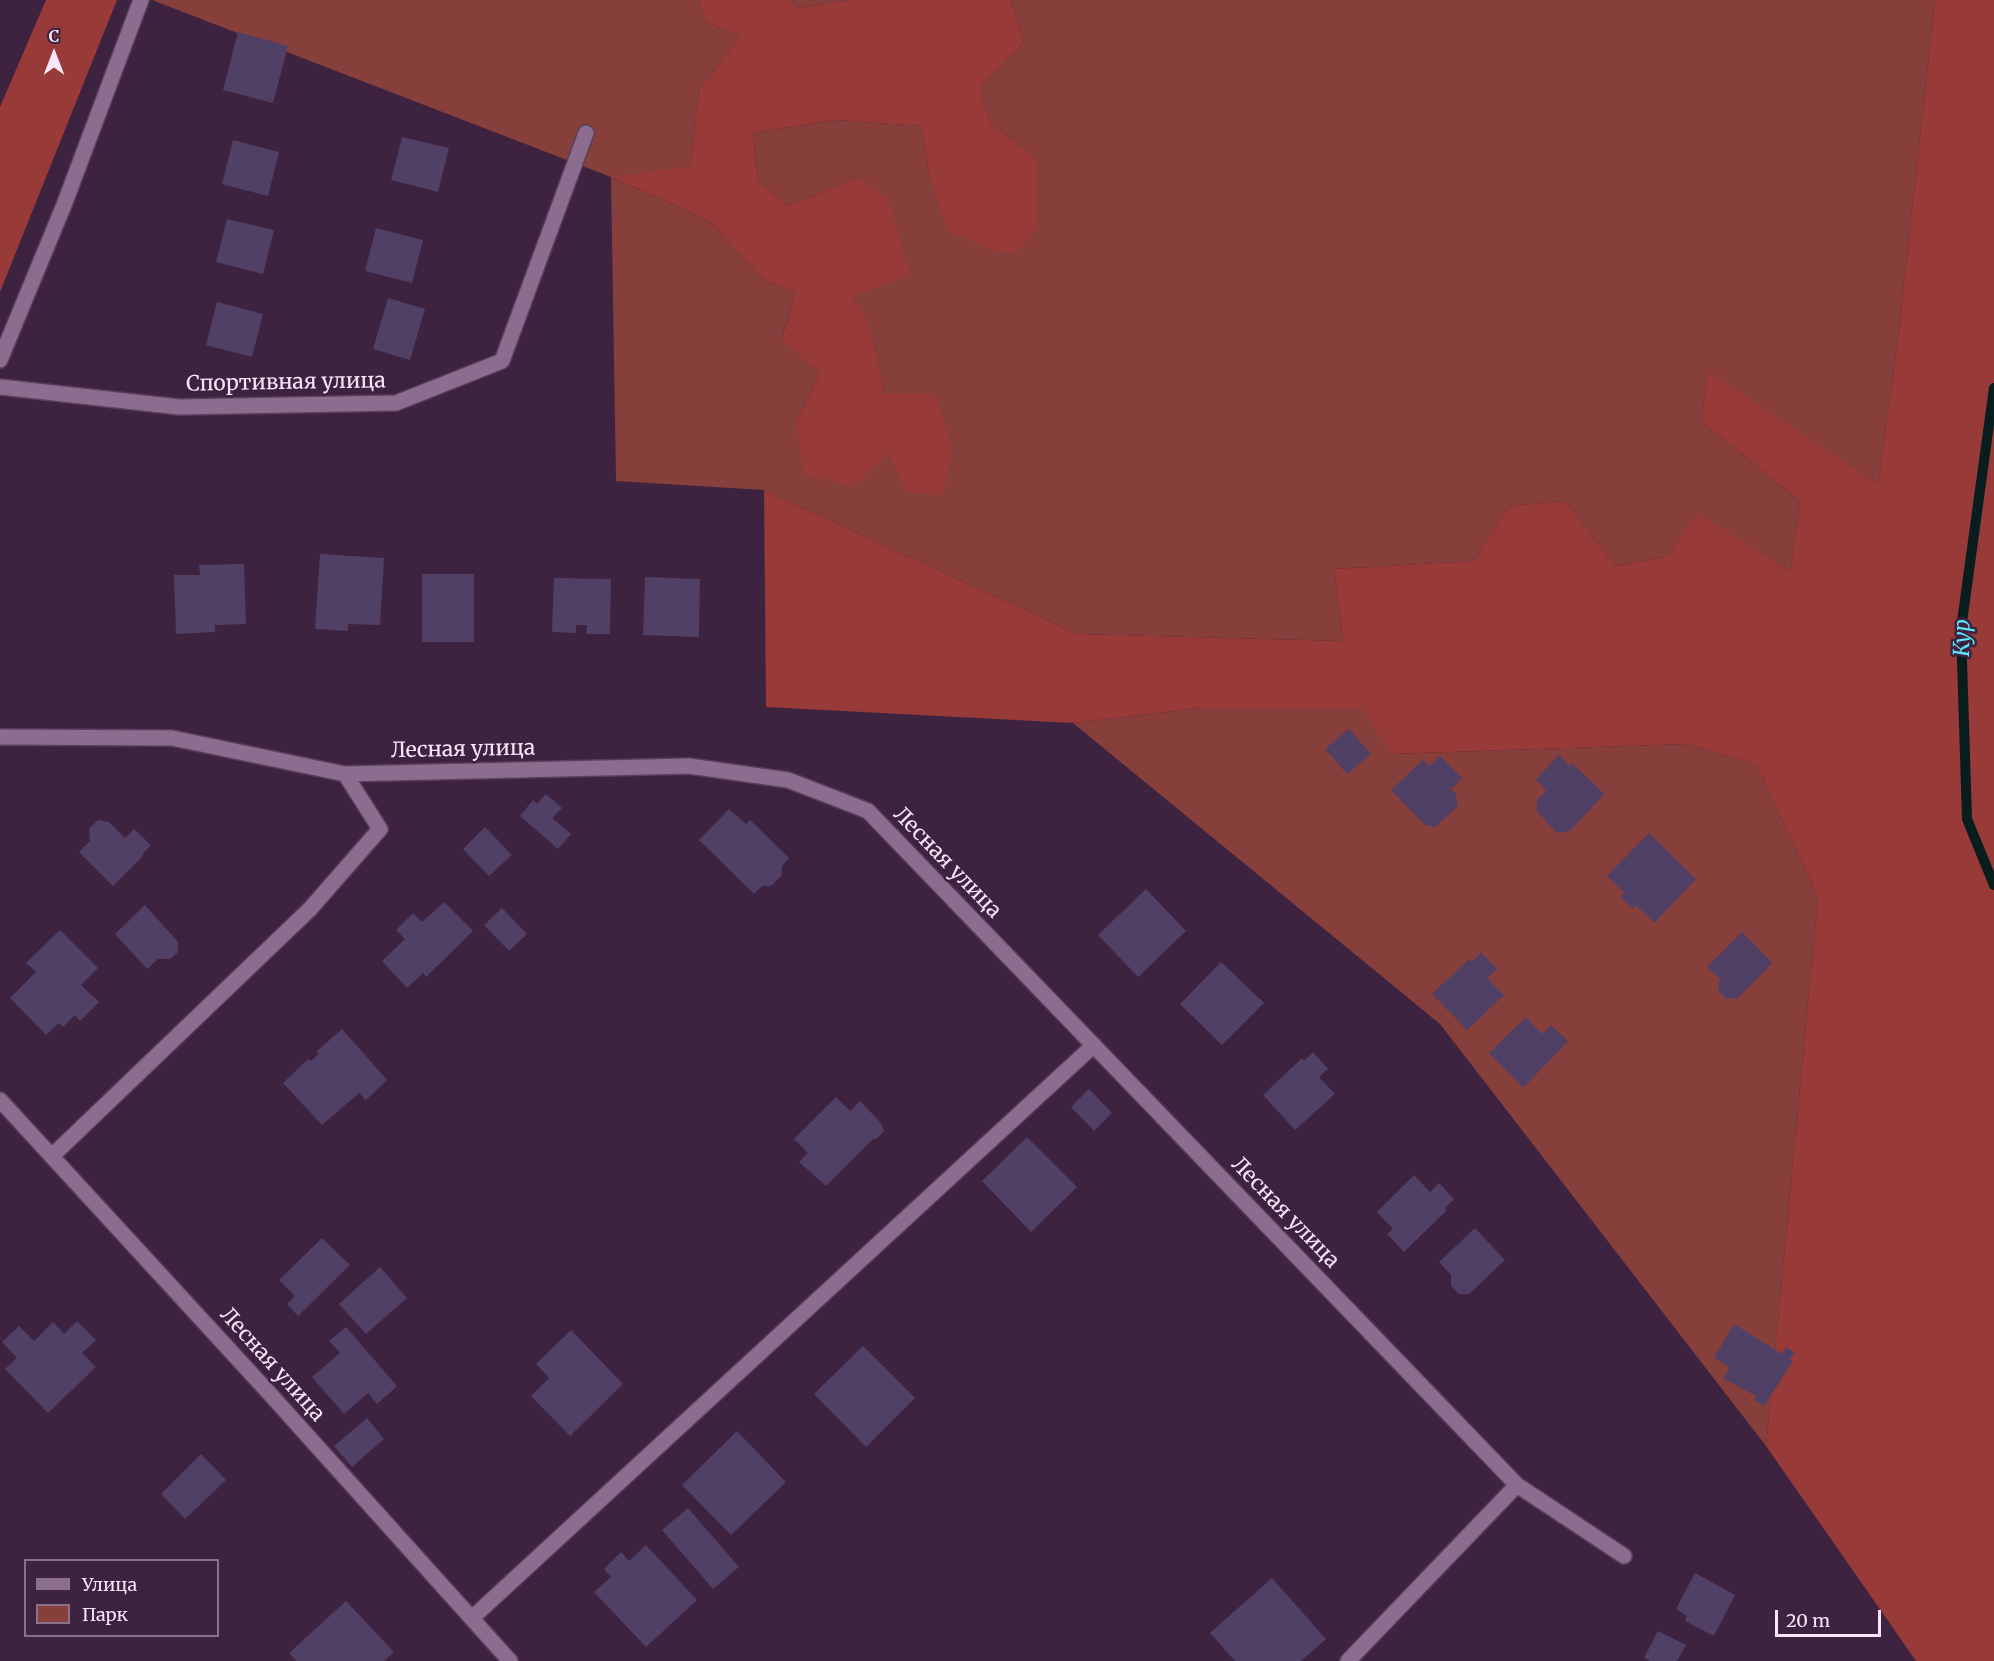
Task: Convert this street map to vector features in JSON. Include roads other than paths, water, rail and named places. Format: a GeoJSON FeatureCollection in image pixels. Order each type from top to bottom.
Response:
{"type":"FeatureCollection","features":[{"type":"Feature","properties":{"kind":"street"},"geometry":{"type":"LineString","coordinates":[[0,360],[64,205],[141,0]]}},
{"type":"Feature","properties":{"kind":"street","name":"Спортивная улица"},"geometry":{"type":"LineString","coordinates":[[0,387],[179,407],[396,403],[502,361],[586,133]]}},
{"type":"Feature","properties":{"kind":"street","name":"Лесная улица"},"geometry":{"type":"LineString","coordinates":[[0,737],[172,738],[345,774],[689,766],[788,780],[868,811],[1517,1485],[1624,1556]]}},
{"type":"Feature","properties":{"kind":"street"},"geometry":{"type":"LineString","coordinates":[[52,1156],[310,909],[380,829],[345,774]]}},
{"type":"Feature","properties":{"kind":"street"},"geometry":{"type":"LineString","coordinates":[[472,1618],[1094,1045]]}},
{"type":"Feature","properties":{"kind":"street","name":"Лесная улица"},"geometry":{"type":"LineString","coordinates":[[0,1100],[510,1661]]}},
{"type":"Feature","properties":{"kind":"street"},"geometry":{"type":"LineString","coordinates":[[1348,1661],[1517,1485]]}},
{"type":"Feature","properties":{"kind":"waterway","name":"Кур"},"geometry":{"type":"LineString","coordinates":[[1994,388],[1961,629],[1967,819],[1994,885]]}}]}
